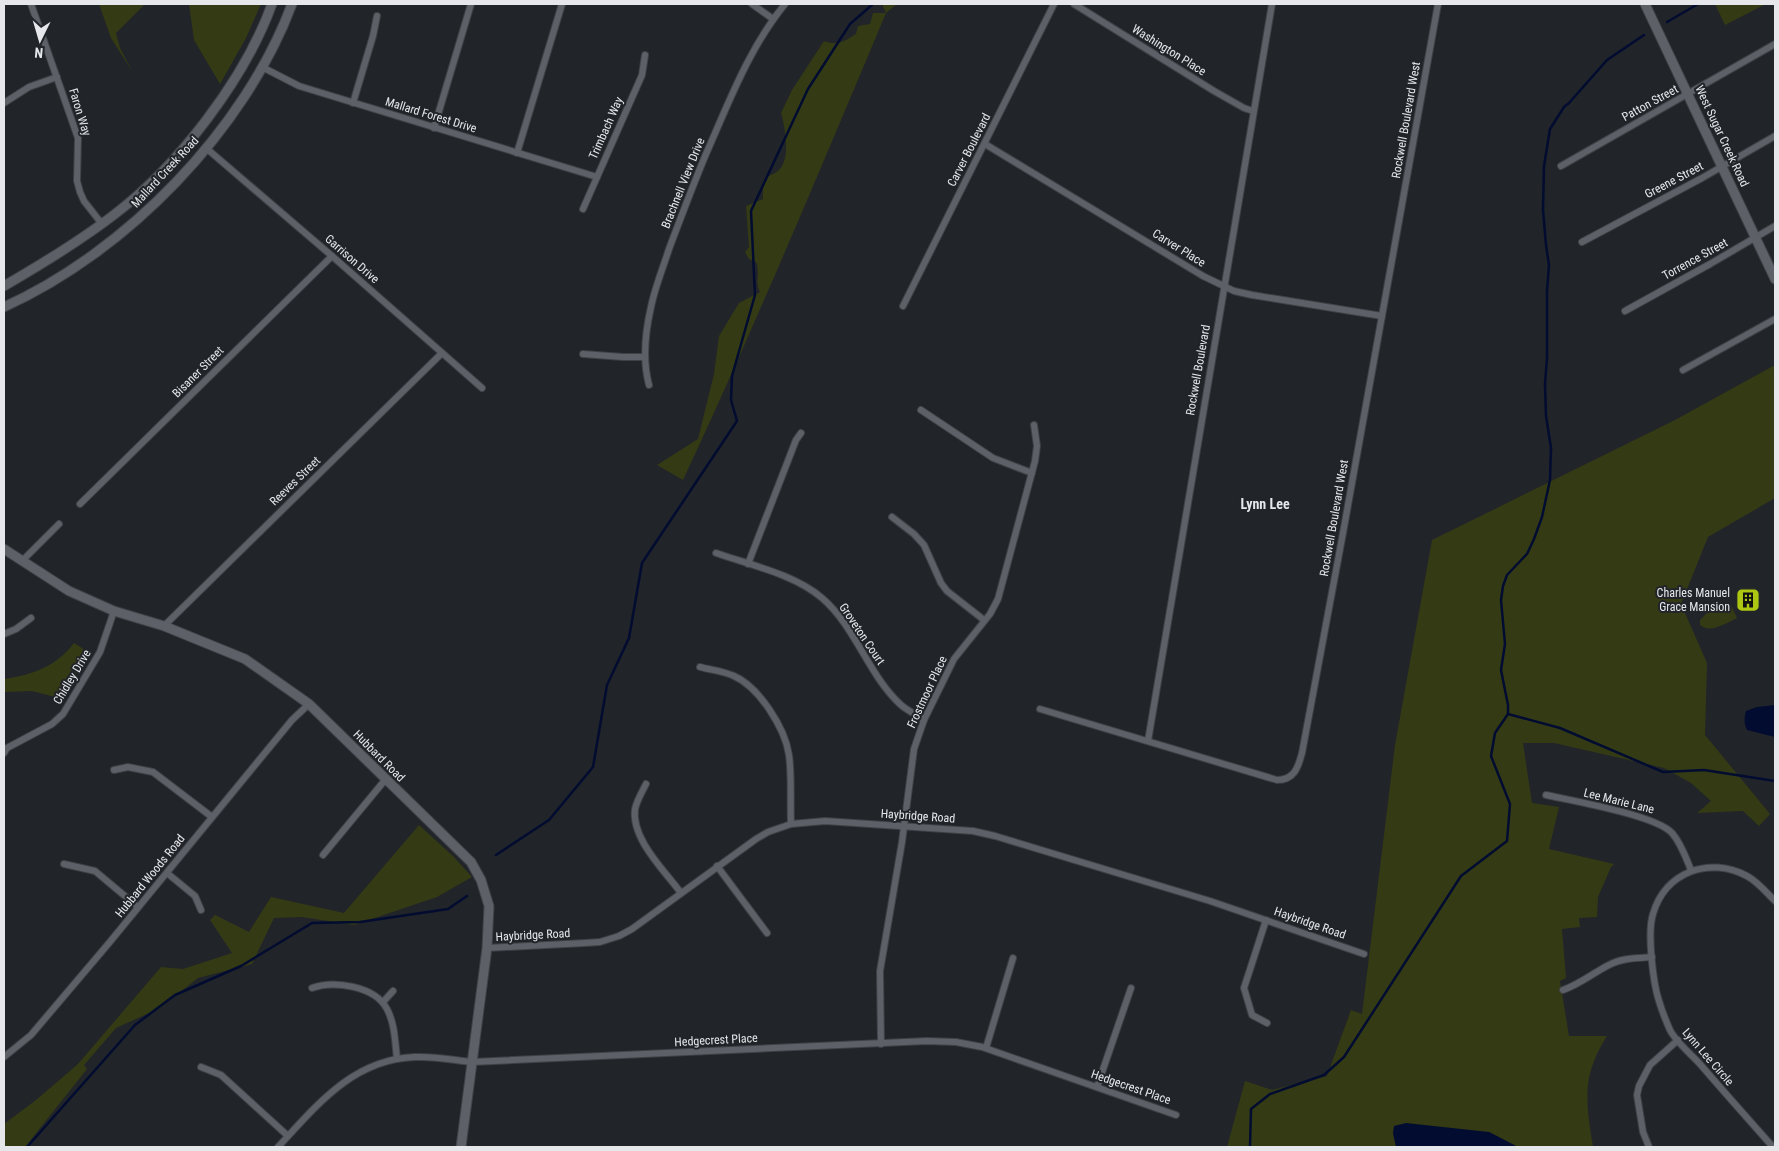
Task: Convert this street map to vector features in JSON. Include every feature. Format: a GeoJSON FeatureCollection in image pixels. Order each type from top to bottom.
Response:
{"type":"FeatureCollection","features":[{"type":"Feature","properties":{"kind":"main road","name":"Mallard Creek Road"},"geometry":{"type":"LineString","coordinates":[[4,286],[116,214],[162,172],[205,120],[246,59],[272,4]]}},
{"type":"Feature","properties":{"kind":"main road","name":"Mallard Creek Road"},"geometry":{"type":"LineString","coordinates":[[4,307],[70,270],[105,245],[148,210],[168,189],[206,148],[232,113],[262,67],[277,39],[292,4]]}},
{"type":"Feature","properties":{"kind":"main road","name":"West Sugar Creek Road"},"geometry":{"type":"LineString","coordinates":[[1645,4],[1775,279]]}},
{"type":"Feature","properties":{"kind":"main road","name":"Hubbard Road"},"geometry":{"type":"LineString","coordinates":[[4,549],[69,591],[114,611],[164,626],[245,659],[309,704],[471,862],[478,874],[489,906],[487,948],[462,1147]]}},
{"type":"Feature","properties":{"kind":"street","name":"Faron Way"},"geometry":{"type":"LineString","coordinates":[[31,4],[78,138],[77,181],[80,192],[84,201],[102,224]]}},
{"type":"Feature","properties":{"kind":"street"},"geometry":{"type":"LineString","coordinates":[[434,128],[471,4]]}},
{"type":"Feature","properties":{"kind":"street"},"geometry":{"type":"LineString","coordinates":[[517,153],[562,4]]}},
{"type":"Feature","properties":{"kind":"street"},"geometry":{"type":"LineString","coordinates":[[752,4],[773,19]]}},
{"type":"Feature","properties":{"kind":"street","name":"Brachnell View Drive"},"geometry":{"type":"LineString","coordinates":[[649,386],[644,357],[648,322],[654,294],[689,195],[742,72],[761,36],[785,4]]}},
{"type":"Feature","properties":{"kind":"street","name":"Carver Boulevard"},"geometry":{"type":"LineString","coordinates":[[904,306],[1054,4]]}},
{"type":"Feature","properties":{"kind":"street","name":"Washington Place"},"geometry":{"type":"LineString","coordinates":[[1074,4],[1214,91],[1253,111]]}},
{"type":"Feature","properties":{"kind":"street","name":"Rockwell Boulevard"},"geometry":{"type":"LineString","coordinates":[[1148,741],[1272,4]]}},
{"type":"Feature","properties":{"kind":"street","name":"Rockwell Boulevard West"},"geometry":{"type":"LineString","coordinates":[[1040,709],[1277,780],[1288,778],[1297,769],[1302,753],[1438,4]]}},
{"type":"Feature","properties":{"kind":"street"},"geometry":{"type":"LineString","coordinates":[[354,103],[377,16]]}},
{"type":"Feature","properties":{"kind":"street","name":"Patton Street"},"geometry":{"type":"LineString","coordinates":[[1561,166],[1775,44]]}},
{"type":"Feature","properties":{"kind":"street","name":"Trimbach Way"},"geometry":{"type":"LineString","coordinates":[[583,209],[642,75],[645,55]]}},
{"type":"Feature","properties":{"kind":"street","name":"Mallard Forest Drive"},"geometry":{"type":"LineString","coordinates":[[262,67],[299,86],[597,177]]}},
{"type":"Feature","properties":{"kind":"street"},"geometry":{"type":"LineString","coordinates":[[4,103],[29,86],[57,77]]}},
{"type":"Feature","properties":{"kind":"street","name":"Greene Street"},"geometry":{"type":"LineString","coordinates":[[1582,242],[1775,136]]}},
{"type":"Feature","properties":{"kind":"street","name":"Carver Place"},"geometry":{"type":"LineString","coordinates":[[985,144],[1203,276],[1234,291],[1382,316]]}},
{"type":"Feature","properties":{"kind":"street","name":"Garrison Drive"},"geometry":{"type":"LineString","coordinates":[[206,148],[482,388]]}},
{"type":"Feature","properties":{"kind":"street","name":"Torrence Street"},"geometry":{"type":"LineString","coordinates":[[1625,311],[1775,226]]}},
{"type":"Feature","properties":{"kind":"street","name":"Bisaner Street"},"geometry":{"type":"LineString","coordinates":[[80,504],[332,256]]}},
{"type":"Feature","properties":{"kind":"street"},"geometry":{"type":"LineString","coordinates":[[1683,370],[1775,319]]}},
{"type":"Feature","properties":{"kind":"street","name":"Reeves Street"},"geometry":{"type":"LineString","coordinates":[[164,626],[442,353]]}},
{"type":"Feature","properties":{"kind":"street"},"geometry":{"type":"LineString","coordinates":[[583,354],[644,357]]}},
{"type":"Feature","properties":{"kind":"street"},"geometry":{"type":"LineString","coordinates":[[921,410],[993,458],[1032,473]]}},
{"type":"Feature","properties":{"kind":"street","name":"Frostmoor Place"},"geometry":{"type":"LineString","coordinates":[[881,1044],[880,971],[914,754],[924,720],[954,659],[998,599],[1032,473],[1036,446],[1034,425]]}},
{"type":"Feature","properties":{"kind":"street"},"geometry":{"type":"LineString","coordinates":[[748,564],[796,440],[801,433]]}},
{"type":"Feature","properties":{"kind":"street"},"geometry":{"type":"LineString","coordinates":[[892,517],[914,534],[924,545],[947,592],[984,620]]}},
{"type":"Feature","properties":{"kind":"street"},"geometry":{"type":"LineString","coordinates":[[22,561],[59,524]]}},
{"type":"Feature","properties":{"kind":"street","name":"Groveton Court"},"geometry":{"type":"LineString","coordinates":[[716,554],[797,582],[823,599],[837,614],[889,693],[902,707],[924,720]]}},
{"type":"Feature","properties":{"kind":"street","name":"Chidley Drive"},"geometry":{"type":"LineString","coordinates":[[4,753],[6,748],[52,724],[63,714],[100,652],[114,611]]}},
{"type":"Feature","properties":{"kind":"street"},"geometry":{"type":"LineString","coordinates":[[4,634],[16,629],[31,618]]}},
{"type":"Feature","properties":{"kind":"street"},"geometry":{"type":"LineString","coordinates":[[700,667],[733,675],[750,685],[782,733],[789,755],[791,824]]}},
{"type":"Feature","properties":{"kind":"street","name":"Hubbard Woods Road"},"geometry":{"type":"LineString","coordinates":[[4,1057],[31,1035],[292,720],[309,704]]}},
{"type":"Feature","properties":{"kind":"street"},"geometry":{"type":"LineString","coordinates":[[114,770],[128,767],[153,772],[212,817]]}},
{"type":"Feature","properties":{"kind":"street"},"geometry":{"type":"LineString","coordinates":[[323,855],[385,780]]}},
{"type":"Feature","properties":{"kind":"street"},"geometry":{"type":"LineString","coordinates":[[646,784],[635,810],[638,832],[681,893]]}},
{"type":"Feature","properties":{"kind":"street","name":"Lee Marie Lane"},"geometry":{"type":"LineString","coordinates":[[1546,795],[1658,823],[1671,832],[1682,848],[1691,870]]}},
{"type":"Feature","properties":{"kind":"street","name":"Haybridge Road"},"geometry":{"type":"LineString","coordinates":[[487,948],[585,944],[611,939],[632,929],[717,866],[768,832],[791,824],[825,821],[973,831],[995,836],[1266,920],[1364,954]]}},
{"type":"Feature","properties":{"kind":"street"},"geometry":{"type":"LineString","coordinates":[[64,864],[96,871],[138,907]]}},
{"type":"Feature","properties":{"kind":"street"},"geometry":{"type":"LineString","coordinates":[[717,866],[767,932]]}},
{"type":"Feature","properties":{"kind":"street","name":"Lynn Lee Circle"},"geometry":{"type":"LineString","coordinates":[[1773,1147],[1671,1031],[1658,1000],[1652,957],[1651,926],[1652,916],[1664,891],[1691,870],[1712,866],[1729,868],[1757,882],[1775,901]]}},
{"type":"Feature","properties":{"kind":"street"},"geometry":{"type":"LineString","coordinates":[[167,873],[195,896],[201,910]]}},
{"type":"Feature","properties":{"kind":"street"},"geometry":{"type":"LineString","coordinates":[[1266,920],[1244,988],[1252,1015],[1267,1023]]}},
{"type":"Feature","properties":{"kind":"street"},"geometry":{"type":"LineString","coordinates":[[1563,990],[1574,986],[1610,964],[1652,957]]}},
{"type":"Feature","properties":{"kind":"street"},"geometry":{"type":"LineString","coordinates":[[986,1048],[1013,958]]}},
{"type":"Feature","properties":{"kind":"street"},"geometry":{"type":"LineString","coordinates":[[312,988],[331,984],[352,986],[361,989],[382,1002],[392,1024],[397,1059]]}},
{"type":"Feature","properties":{"kind":"street"},"geometry":{"type":"LineString","coordinates":[[1097,1088],[1131,988]]}},
{"type":"Feature","properties":{"kind":"street"},"geometry":{"type":"LineString","coordinates":[[382,1002],[393,991]]}},
{"type":"Feature","properties":{"kind":"street"},"geometry":{"type":"LineString","coordinates":[[1649,1147],[1643,1132],[1637,1095],[1639,1086],[1650,1065],[1678,1040]]}},
{"type":"Feature","properties":{"kind":"street","name":"Hedgecrest Place"},"geometry":{"type":"LineString","coordinates":[[278,1147],[338,1085],[362,1071],[397,1059],[430,1057],[472,1062],[943,1041],[965,1043],[986,1048],[1176,1115]]}},
{"type":"Feature","properties":{"kind":"street"},"geometry":{"type":"LineString","coordinates":[[201,1067],[221,1075],[288,1136]]}},
{"type":"Feature","properties":{"kind":"green space"},"geometry":{"type":"Polygon","coordinates":[[[99,4],[145,4],[116,33],[120,48],[132,71],[111,38],[99,4]]]}},
{"type":"Feature","properties":{"kind":"green space"},"geometry":{"type":"Polygon","coordinates":[[[189,4],[261,4],[246,38],[220,84],[194,40],[189,4]]]}},
{"type":"Feature","properties":{"kind":"green space"},"geometry":{"type":"Polygon","coordinates":[[[882,4],[897,4],[886,13],[882,4]]]}},
{"type":"Feature","properties":{"kind":"green space"},"geometry":{"type":"Polygon","coordinates":[[[1715,4],[1766,4],[1725,25],[1715,4]]]}},
{"type":"Feature","properties":{"kind":"green space"},"geometry":{"type":"Polygon","coordinates":[[[873,13],[886,13],[812,189],[683,480],[657,465],[698,439],[714,374],[719,336],[739,303],[760,292],[756,262],[749,259],[745,252],[749,247],[746,206],[763,199],[766,178],[779,170],[785,159],[785,132],[781,113],[792,90],[824,41],[837,43],[845,41],[856,34],[858,26],[870,24],[873,13]]]}},
{"type":"Feature","properties":{"kind":"green space"},"geometry":{"type":"Polygon","coordinates":[[[1775,365],[1775,498],[1708,537],[1681,604],[1707,663],[1705,735],[1770,814],[1759,826],[1743,811],[1697,813],[1711,801],[1691,783],[1664,768],[1554,743],[1523,743],[1532,803],[1559,807],[1549,849],[1614,864],[1598,897],[1597,917],[1579,918],[1580,927],[1562,929],[1566,978],[1560,981],[1569,1036],[1607,1036],[1593,1064],[1589,1077],[1587,1103],[1593,1147],[1518,1147],[1489,1132],[1393,1133],[1396,1147],[1227,1147],[1245,1081],[1272,1090],[1327,1076],[1351,1010],[1362,1014],[1395,745],[1432,540],[1675,420],[1775,365]]]}},
{"type":"Feature","properties":{"kind":"green space"},"geometry":{"type":"Polygon","coordinates":[[[1730,603],[1737,618],[1714,628],[1700,625],[1700,620],[1708,612],[1730,603]]]}},
{"type":"Feature","properties":{"kind":"green space"},"geometry":{"type":"Polygon","coordinates":[[[74,643],[90,653],[59,698],[32,691],[4,692],[4,679],[24,675],[43,668],[60,658],[74,643]]]}},
{"type":"Feature","properties":{"kind":"green space"},"geometry":{"type":"Polygon","coordinates":[[[419,825],[454,857],[472,877],[437,897],[354,925],[302,917],[274,918],[252,964],[198,978],[160,1008],[116,1028],[84,1065],[87,1069],[25,1147],[4,1147],[4,1124],[36,1100],[78,1064],[161,967],[183,969],[232,953],[210,920],[215,915],[249,932],[271,897],[344,913],[419,825]]]}},
{"type":"Feature","properties":{"kind":"water"},"geometry":{"type":"Polygon","coordinates":[[[1775,705],[1775,737],[1747,730],[1745,725],[1746,711],[1757,707],[1775,705]]]}},
{"type":"Feature","properties":{"kind":"water"},"geometry":{"type":"Polygon","coordinates":[[[1406,1123],[1489,1132],[1518,1147],[1396,1147],[1393,1133],[1394,1126],[1406,1123]]]}},
{"type":"Feature","properties":{"kind":"waterway"},"geometry":{"type":"LineString","coordinates":[[496,855],[549,820],[593,767],[607,685],[629,638],[642,563],[737,421],[731,400],[732,376],[755,295],[751,211],[808,89],[850,24],[873,4]]}},
{"type":"Feature","properties":{"kind":"waterway"},"geometry":{"type":"LineString","coordinates":[[1667,22],[1698,4]]}},
{"type":"Feature","properties":{"kind":"waterway"},"geometry":{"type":"LineString","coordinates":[[1250,1147],[1251,1109],[1270,1094],[1324,1075],[1344,1057],[1461,876],[1507,841],[1510,804],[1491,756],[1495,733],[1508,714],[1501,670],[1505,644],[1501,600],[1507,575],[1527,554],[1534,539],[1542,517],[1550,480],[1551,448],[1546,416],[1545,384],[1549,265],[1543,210],[1544,166],[1550,129],[1564,107],[1607,60],[1644,35]]}},
{"type":"Feature","properties":{"kind":"waterway"},"geometry":{"type":"LineString","coordinates":[[1508,714],[1560,728],[1663,772],[1704,770],[1775,781]]}},
{"type":"Feature","properties":{"kind":"waterway"},"geometry":{"type":"LineString","coordinates":[[27,1147],[135,1025],[175,995],[241,966],[312,923],[360,922],[448,909],[467,896]]}},
{"type":"Feature","properties":{"kind":"place","name":"Charles Manuel Grace Mansion"},"geometry":{"type":"Point","coordinates":[1748,600]}},
{"type":"Feature","properties":{"kind":"district","name":"Lynn Lee"},"geometry":{"type":"Point","coordinates":[1265,504]}}]}
